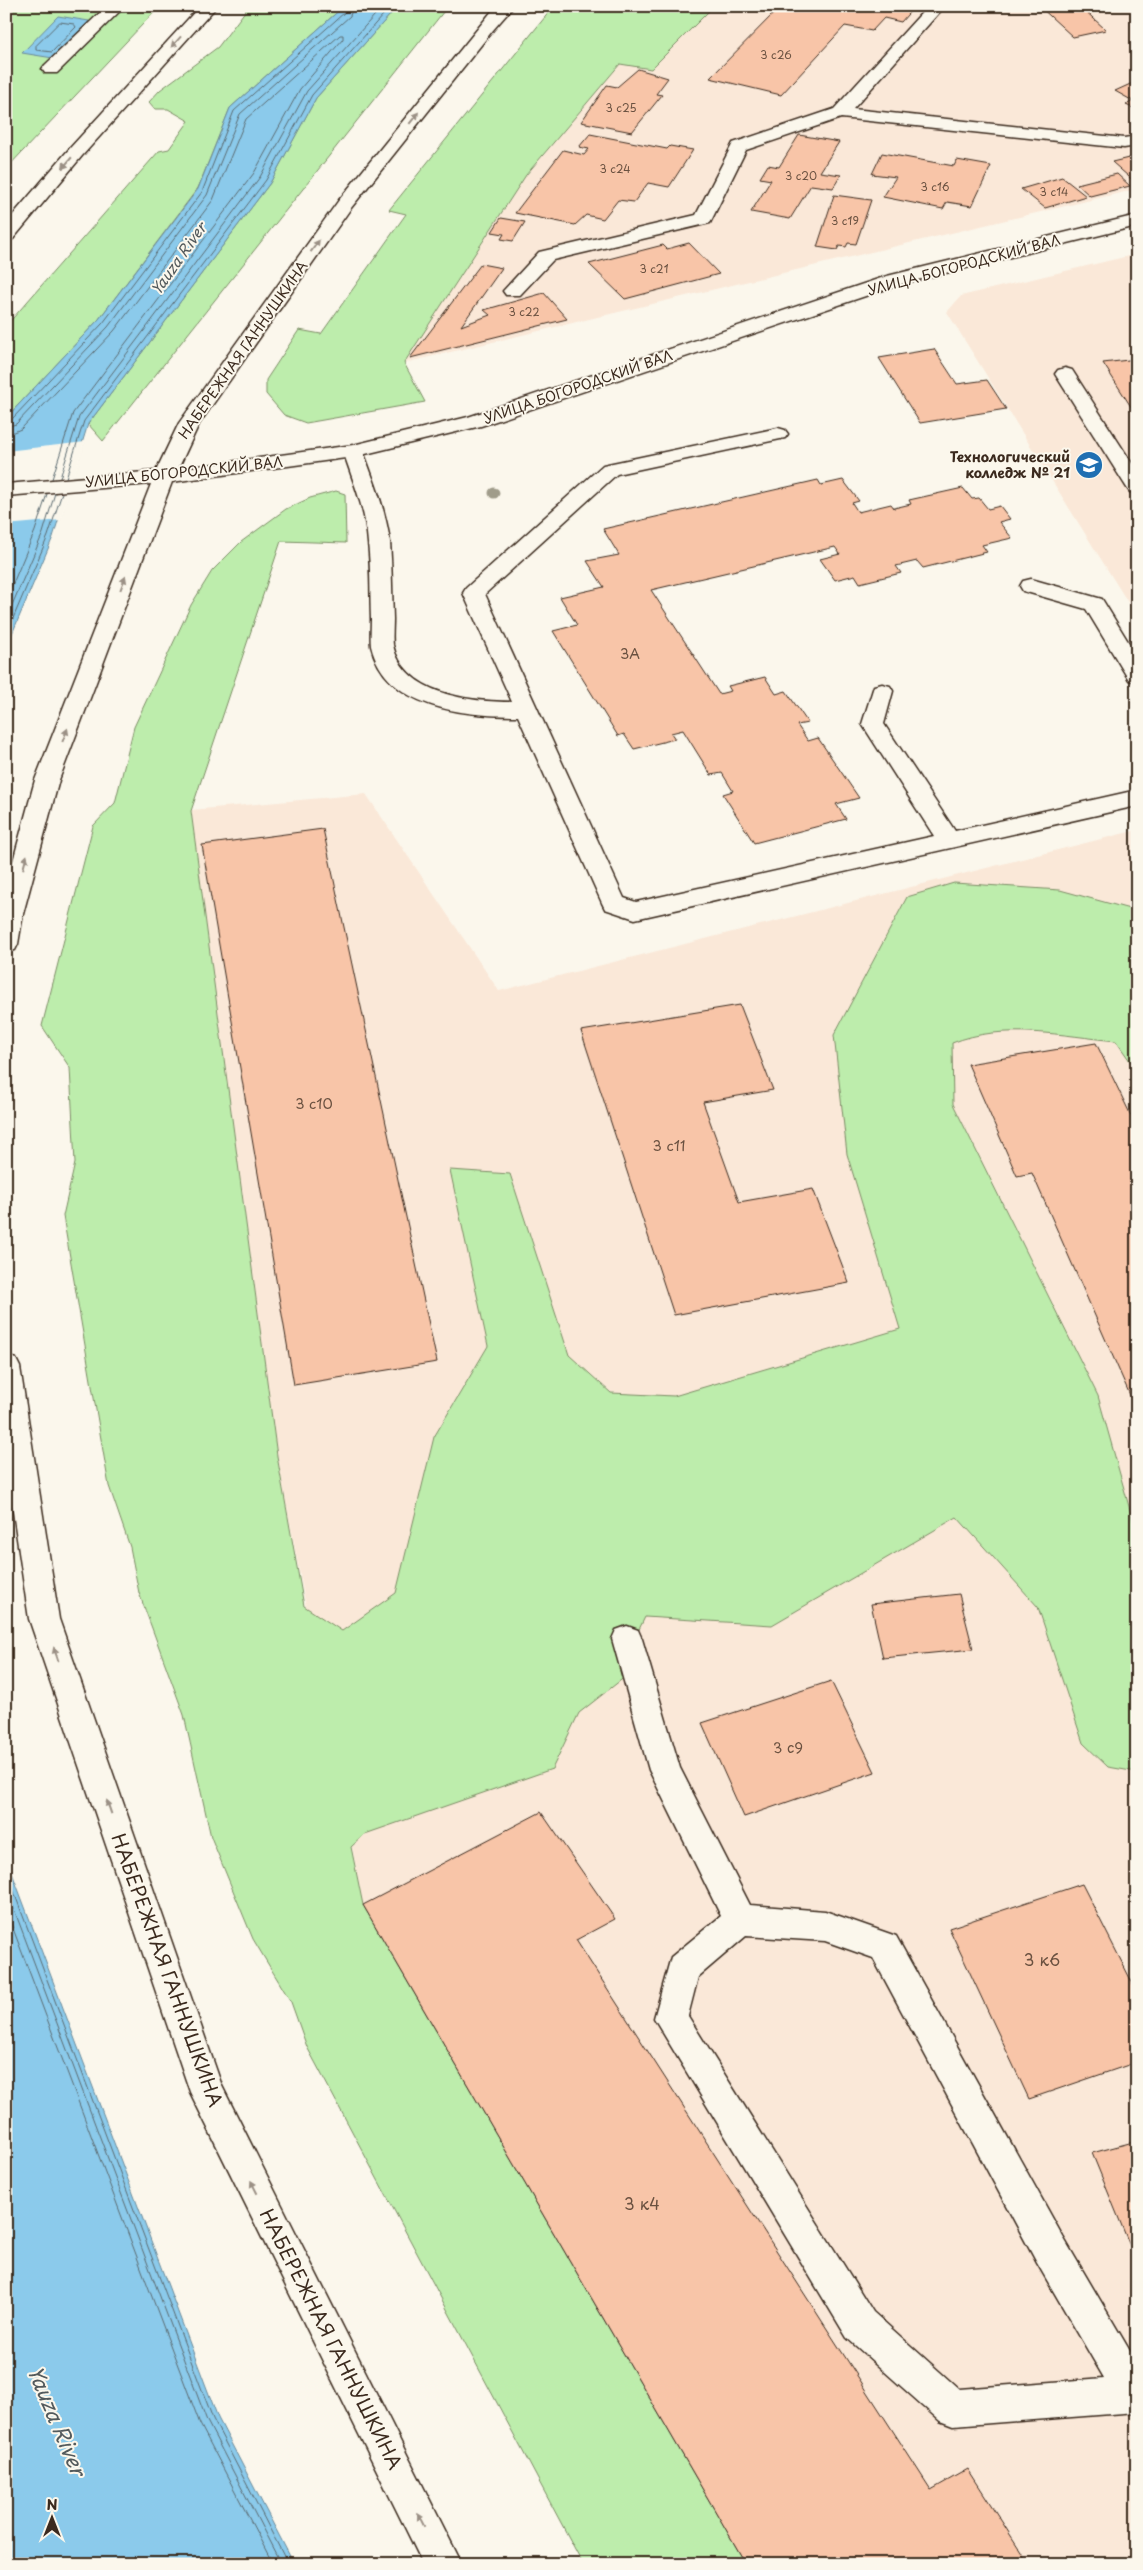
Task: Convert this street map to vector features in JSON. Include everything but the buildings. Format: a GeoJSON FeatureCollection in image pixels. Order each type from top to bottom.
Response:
{"type":"FeatureCollection","features":[{"type":"Feature","properties":{"kind":"main road"},"geometry":{"type":"LineString","coordinates":[[51,69],[117,6]]}},
{"type":"Feature","properties":{"kind":"main road"},"geometry":{"type":"LineString","coordinates":[[6,235],[76,152],[209,6]]}},
{"type":"Feature","properties":{"kind":"main road","name":"НАБЕРЕЖНАЯ ГАННУШКИНА"},"geometry":{"type":"LineString","coordinates":[[6,944],[11,914],[47,780],[164,476],[189,423],[334,220],[487,26],[506,6]]}},
{"type":"Feature","properties":{"kind":"main road"},"geometry":{"type":"LineString","coordinates":[[840,113],[937,6]]}},
{"type":"Feature","properties":{"kind":"main road"},"geometry":{"type":"LineString","coordinates":[[513,291],[546,256],[703,219],[739,147],[840,113],[1124,143],[1137,141]]}},
{"type":"Feature","properties":{"kind":"main road","name":"УЛИЦА БОГОРОДСКИЙ ВАЛ"},"geometry":{"type":"LineString","coordinates":[[6,490],[164,476],[353,451],[474,422],[894,280],[1137,220]]}},
{"type":"Feature","properties":{"kind":"main road"},"geometry":{"type":"LineString","coordinates":[[1065,374],[1137,488]]}},
{"type":"Feature","properties":{"kind":"main road"},"geometry":{"type":"LineString","coordinates":[[778,434],[610,469],[474,593],[614,903],[635,911],[1137,798]]}},
{"type":"Feature","properties":{"kind":"main road"},"geometry":{"type":"LineString","coordinates":[[353,451],[364,480],[379,540],[383,648],[396,673],[421,693],[449,703],[489,710],[526,709]]}},
{"type":"Feature","properties":{"kind":"main road"},"geometry":{"type":"LineString","coordinates":[[1031,586],[1094,604],[1137,675]]}},
{"type":"Feature","properties":{"kind":"main road"},"geometry":{"type":"LineString","coordinates":[[882,691],[873,724],[950,840]]}},
{"type":"Feature","properties":{"kind":"main road","name":"НАБЕРЕЖНАЯ ГАННУШКИНА"},"geometry":{"type":"LineString","coordinates":[[6,1367],[44,1619],[207,2092],[443,2564]]}},
{"type":"Feature","properties":{"kind":"main road"},"geometry":{"type":"LineString","coordinates":[[627,1639],[665,1770],[740,1920]]}},
{"type":"Feature","properties":{"kind":"main road"},"geometry":{"type":"LineString","coordinates":[[740,1920],[825,1926],[884,1947],[1050,2250],[1136,2394],[953,2408],[860,2325],[671,2018],[683,1968],[740,1920]]}},
{"type":"Feature","properties":{"kind":"shaded area"},"geometry":{"type":"Polygon","coordinates":[[[714,6],[1137,6],[1137,189],[404,363],[526,175],[620,64],[651,69],[714,6]]]}},
{"type":"Feature","properties":{"kind":"shaded area","name":"Технологический колледж № 21"},"geometry":{"type":"Polygon","coordinates":[[[1137,254],[1137,617],[947,312],[961,296],[1137,254]]]}},
{"type":"Feature","properties":{"kind":"shaded area"},"geometry":{"type":"Polygon","coordinates":[[[366,794],[499,991],[1137,830],[1137,2564],[746,2564],[363,1905],[277,1456],[191,810],[366,794]]]}},
{"type":"Feature","properties":{"kind":"green space"},"geometry":{"type":"Polygon","coordinates":[[[6,6],[160,6],[6,169],[6,6]]]}},
{"type":"Feature","properties":{"kind":"green space"},"geometry":{"type":"Polygon","coordinates":[[[249,6],[344,6],[230,108],[198,188],[99,319],[6,418],[6,326],[159,151],[169,149],[189,121],[168,109],[155,109],[149,102],[160,90],[218,47],[249,6]]]}},
{"type":"Feature","properties":{"kind":"green space"},"geometry":{"type":"Polygon","coordinates":[[[398,6],[448,6],[103,441],[88,424],[270,183],[316,98],[398,6]]]}},
{"type":"Feature","properties":{"kind":"green space"},"geometry":{"type":"Polygon","coordinates":[[[554,6],[714,6],[651,69],[620,64],[526,175],[404,363],[425,402],[306,423],[284,415],[266,394],[266,380],[299,330],[321,334],[406,214],[389,210],[554,6]]]}},
{"type":"Feature","properties":{"kind":"green space"},"geometry":{"type":"Polygon","coordinates":[[[336,491],[345,494],[346,543],[281,541],[191,811],[277,1456],[304,1606],[342,1631],[396,1593],[434,1437],[488,1346],[450,1170],[510,1174],[569,1355],[611,1393],[674,1396],[900,1329],[847,1154],[834,1035],[907,897],[954,883],[1060,890],[1137,911],[1137,1071],[1116,1041],[1033,1032],[1012,1032],[992,1033],[952,1043],[953,1104],[1098,1396],[1137,1535],[1137,1772],[1108,1767],[1083,1743],[1038,1607],[957,1517],[772,1625],[645,1617],[632,1644],[630,1673],[579,1713],[552,1769],[365,1834],[351,1847],[363,1905],[746,2564],[583,2564],[307,2047],[291,2002],[253,1939],[211,1837],[184,1715],[139,1593],[130,1547],[109,1486],[63,1216],[75,1163],[70,1068],[42,1026],[93,826],[115,803],[134,727],[191,605],[212,571],[241,542],[286,509],[310,498],[336,491]]]}},
{"type":"Feature","properties":{"kind":"water","name":"Yauza River"},"geometry":{"type":"Polygon","coordinates":[[[344,6],[398,6],[316,98],[270,183],[88,424],[53,537],[6,648],[6,418],[99,319],[198,189],[230,108],[344,6]]]}},
{"type":"Feature","properties":{"kind":"water"},"geometry":{"type":"Polygon","coordinates":[[[58,16],[89,21],[53,58],[22,53],[58,16]]]}},
{"type":"Feature","properties":{"kind":"water","name":"Yauza River"},"geometry":{"type":"Polygon","coordinates":[[[6,1857],[218,2418],[294,2564],[6,2564],[6,1857]]]}},
{"type":"Feature","properties":{"kind":"pier"},"geometry":{"type":"Polygon","coordinates":[[[85,442],[61,520],[6,525],[6,451],[85,442]]]}},
{"type":"Feature","properties":{"kind":"place","name":"Технологический колледж № 21"},"geometry":{"type":"Point","coordinates":[1089,465]}}]}
